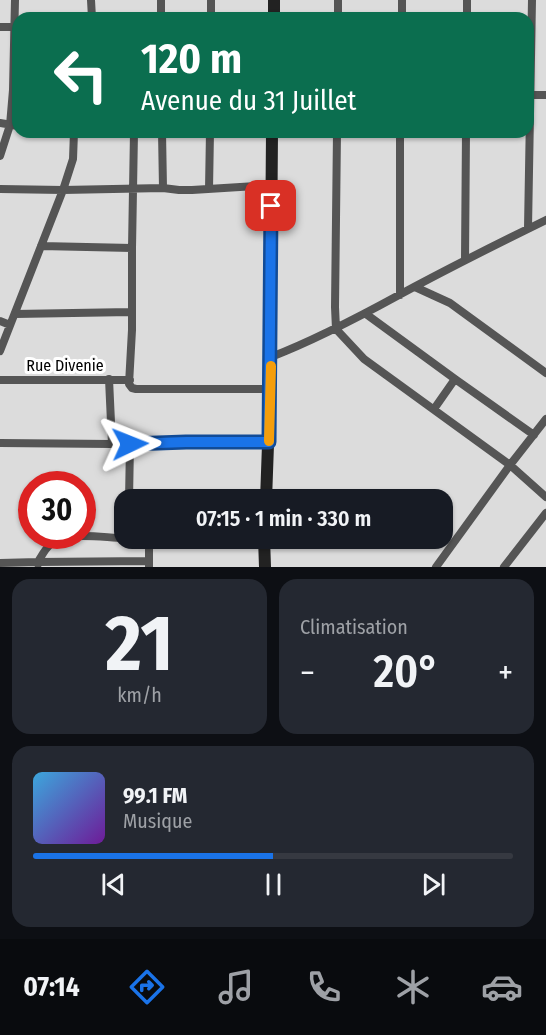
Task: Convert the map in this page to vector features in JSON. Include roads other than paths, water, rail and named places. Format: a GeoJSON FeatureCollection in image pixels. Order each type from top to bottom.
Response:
{"type":"FeatureCollection","features":[{"type":"Feature","properties":{"kind":"street"},"geometry":{"type":"LineString","coordinates":[[0,156],[12,129]]}},
{"type":"Feature","properties":{"kind":"street"},"geometry":{"type":"LineString","coordinates":[[0,351],[63,190],[73,159],[74,138]]}},
{"type":"Feature","properties":{"kind":"street"},"geometry":{"type":"LineString","coordinates":[[134,138],[132,330],[129,384],[136,389],[270,389]]}},
{"type":"Feature","properties":{"kind":"street"},"geometry":{"type":"LineString","coordinates":[[162,138],[163,188]]}},
{"type":"Feature","properties":{"kind":"street"},"geometry":{"type":"LineString","coordinates":[[209,189],[210,138]]}},
{"type":"Feature","properties":{"kind":"street"},"geometry":{"type":"LineString","coordinates":[[267,489],[271,357],[272,138]]}},
{"type":"Feature","properties":{"kind":"street"},"geometry":{"type":"LineString","coordinates":[[337,138],[336,329],[364,359],[510,465],[546,497]]}},
{"type":"Feature","properties":{"kind":"street"},"geometry":{"type":"LineString","coordinates":[[400,138],[400,295]]}},
{"type":"Feature","properties":{"kind":"street"},"geometry":{"type":"LineString","coordinates":[[465,260],[466,138]]}},
{"type":"Feature","properties":{"kind":"street"},"geometry":{"type":"LineString","coordinates":[[528,228],[529,138]]}},
{"type":"Feature","properties":{"kind":"street"},"geometry":{"type":"LineString","coordinates":[[0,189],[163,188],[179,190],[271,185]]}},
{"type":"Feature","properties":{"kind":"street"},"geometry":{"type":"LineString","coordinates":[[271,357],[336,329],[465,260],[546,220]]}},
{"type":"Feature","properties":{"kind":"street"},"geometry":{"type":"LineString","coordinates":[[40,246],[132,248]]}},
{"type":"Feature","properties":{"kind":"street"},"geometry":{"type":"LineString","coordinates":[[415,287],[450,303],[546,373]]}},
{"type":"Feature","properties":{"kind":"street"},"geometry":{"type":"LineString","coordinates":[[15,314],[131,312]]}},
{"type":"Feature","properties":{"kind":"street"},"geometry":{"type":"LineString","coordinates":[[366,314],[534,435]]}},
{"type":"Feature","properties":{"kind":"street"},"geometry":{"type":"LineString","coordinates":[[0,321],[10,325]]}},
{"type":"Feature","properties":{"kind":"street"},"geometry":{"type":"LineString","coordinates":[[434,409],[455,379]]}},
{"type":"Feature","properties":{"kind":"street","name":"Rue Divenie"},"geometry":{"type":"LineString","coordinates":[[0,380],[130,380]]}},
{"type":"Feature","properties":{"kind":"street"},"geometry":{"type":"LineString","coordinates":[[109,380],[112,444]]}},
{"type":"Feature","properties":{"kind":"street"},"geometry":{"type":"LineString","coordinates":[[436,567],[546,419]]}},
{"type":"Feature","properties":{"kind":"street"},"geometry":{"type":"LineString","coordinates":[[0,443],[269,442]]}},
{"type":"Feature","properties":{"kind":"street"},"geometry":{"type":"LineString","coordinates":[[129,489],[130,444]]}},
{"type":"Feature","properties":{"kind":"street"},"geometry":{"type":"LineString","coordinates":[[504,567],[546,513]]}},
{"type":"Feature","properties":{"kind":"street"},"geometry":{"type":"LineString","coordinates":[[38,564],[45,550],[52,543],[63,538],[80,536],[114,538]]}},
{"type":"Feature","properties":{"kind":"street"},"geometry":{"type":"LineString","coordinates":[[264,549],[265,567]]}},
{"type":"Feature","properties":{"kind":"street"},"geometry":{"type":"LineString","coordinates":[[0,563],[149,564]]}}]}
